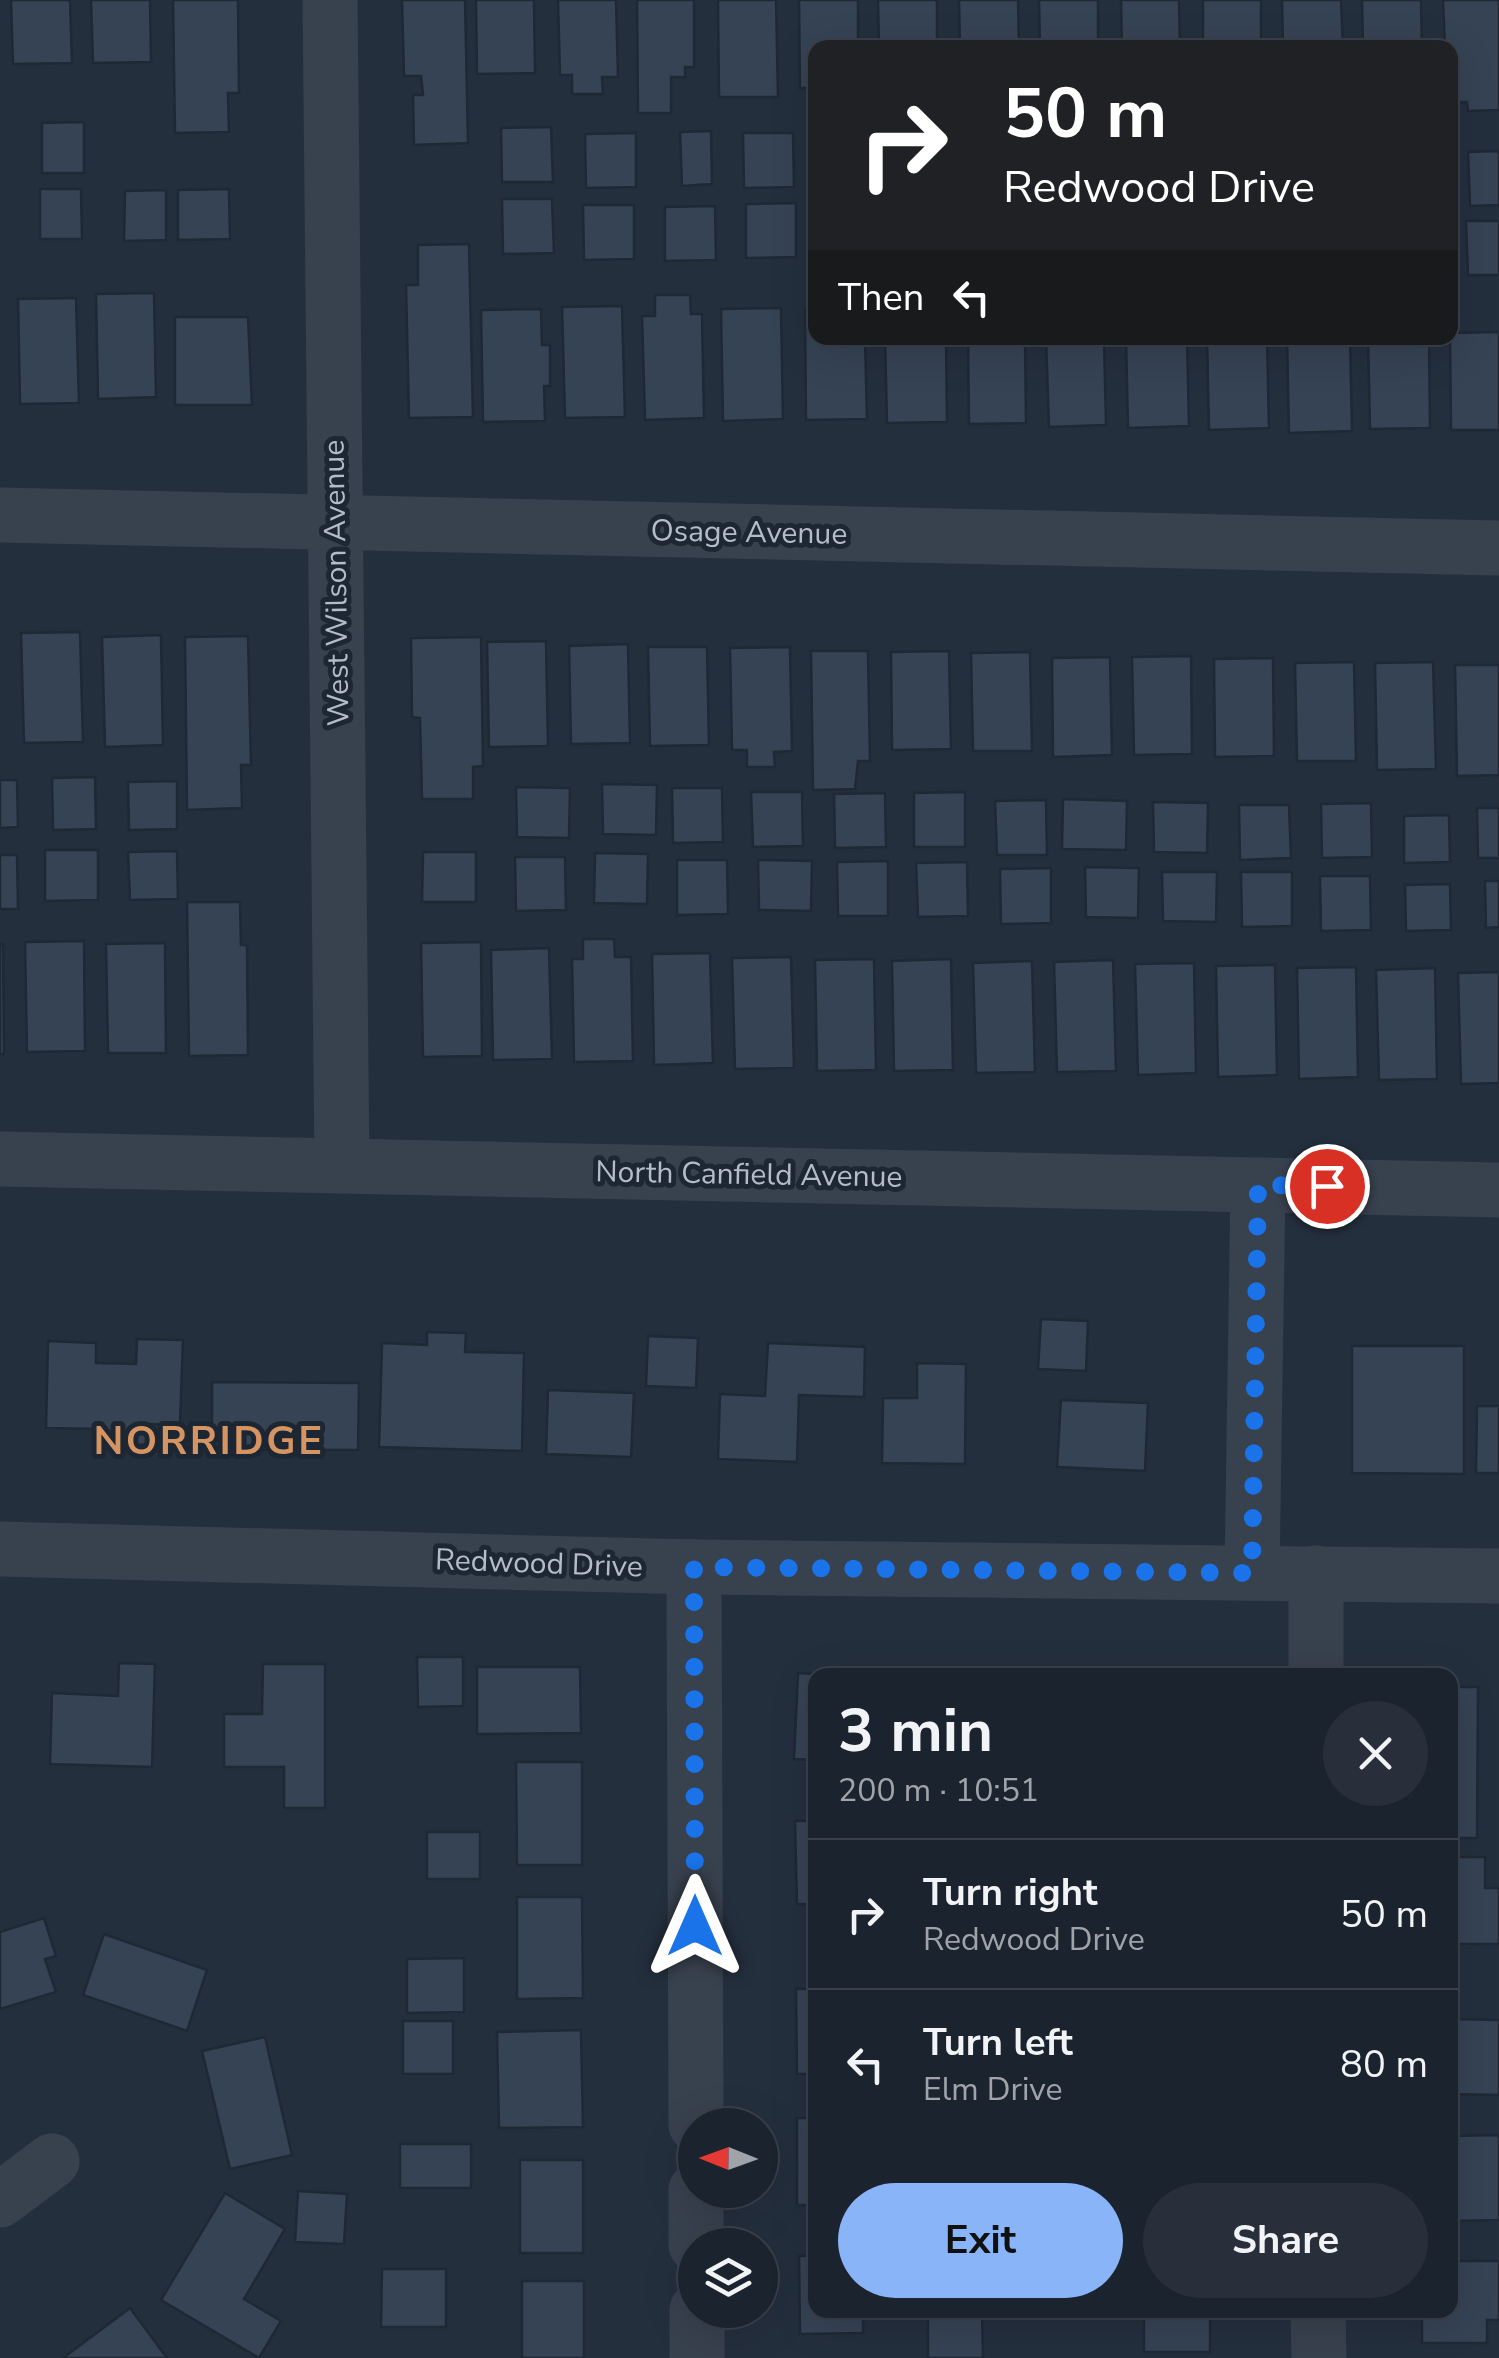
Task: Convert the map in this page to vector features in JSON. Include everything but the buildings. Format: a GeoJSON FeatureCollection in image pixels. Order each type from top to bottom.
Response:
{"type":"FeatureCollection","features":[{"type":"Feature","properties":{"kind":"street","name":"West Wilson Avenue"},"geometry":{"type":"LineString","coordinates":[[330,0],[342,1166]]}},
{"type":"Feature","properties":{"kind":"street","name":"Osage Avenue"},"geometry":{"type":"LineString","coordinates":[[0,515],[1499,548]]}},
{"type":"Feature","properties":{"kind":"street","name":"North Canfield Avenue"},"geometry":{"type":"LineString","coordinates":[[0,1159],[1499,1190]]}},
{"type":"Feature","properties":{"kind":"street"},"geometry":{"type":"LineString","coordinates":[[1252,1573],[1258,1185]]}},
{"type":"Feature","properties":{"kind":"street","name":"Redwood Drive"},"geometry":{"type":"LineString","coordinates":[[0,1548],[694,1567],[1499,1576]]}},
{"type":"Feature","properties":{"kind":"street"},"geometry":{"type":"LineString","coordinates":[[694,1567],[696,2108]]}},
{"type":"Feature","properties":{"kind":"street"},"geometry":{"type":"LineString","coordinates":[[1316,1573],[1316,1668]]}},
{"type":"Feature","properties":{"kind":"street"},"geometry":{"type":"LineString","coordinates":[[0,2200],[52,2161]]}},
{"type":"Feature","properties":{"kind":"street"},"geometry":{"type":"LineString","coordinates":[[1318,2318],[1318,2358]]}},
{"type":"Feature","properties":{"kind":"street"},"geometry":{"type":"LineString","coordinates":[[697,2328],[697,2358]]}},
{"type":"Feature","properties":{"kind":"district","name":"NORRIDGE"},"geometry":{"type":"Point","coordinates":[209,1440]}},
{"type":"Feature","properties":{"kind":"route"},"geometry":{"type":"LineString","coordinates":[[695,1926],[694,1567],[1252,1573],[1258,1185],[1327,1186]]}}]}
